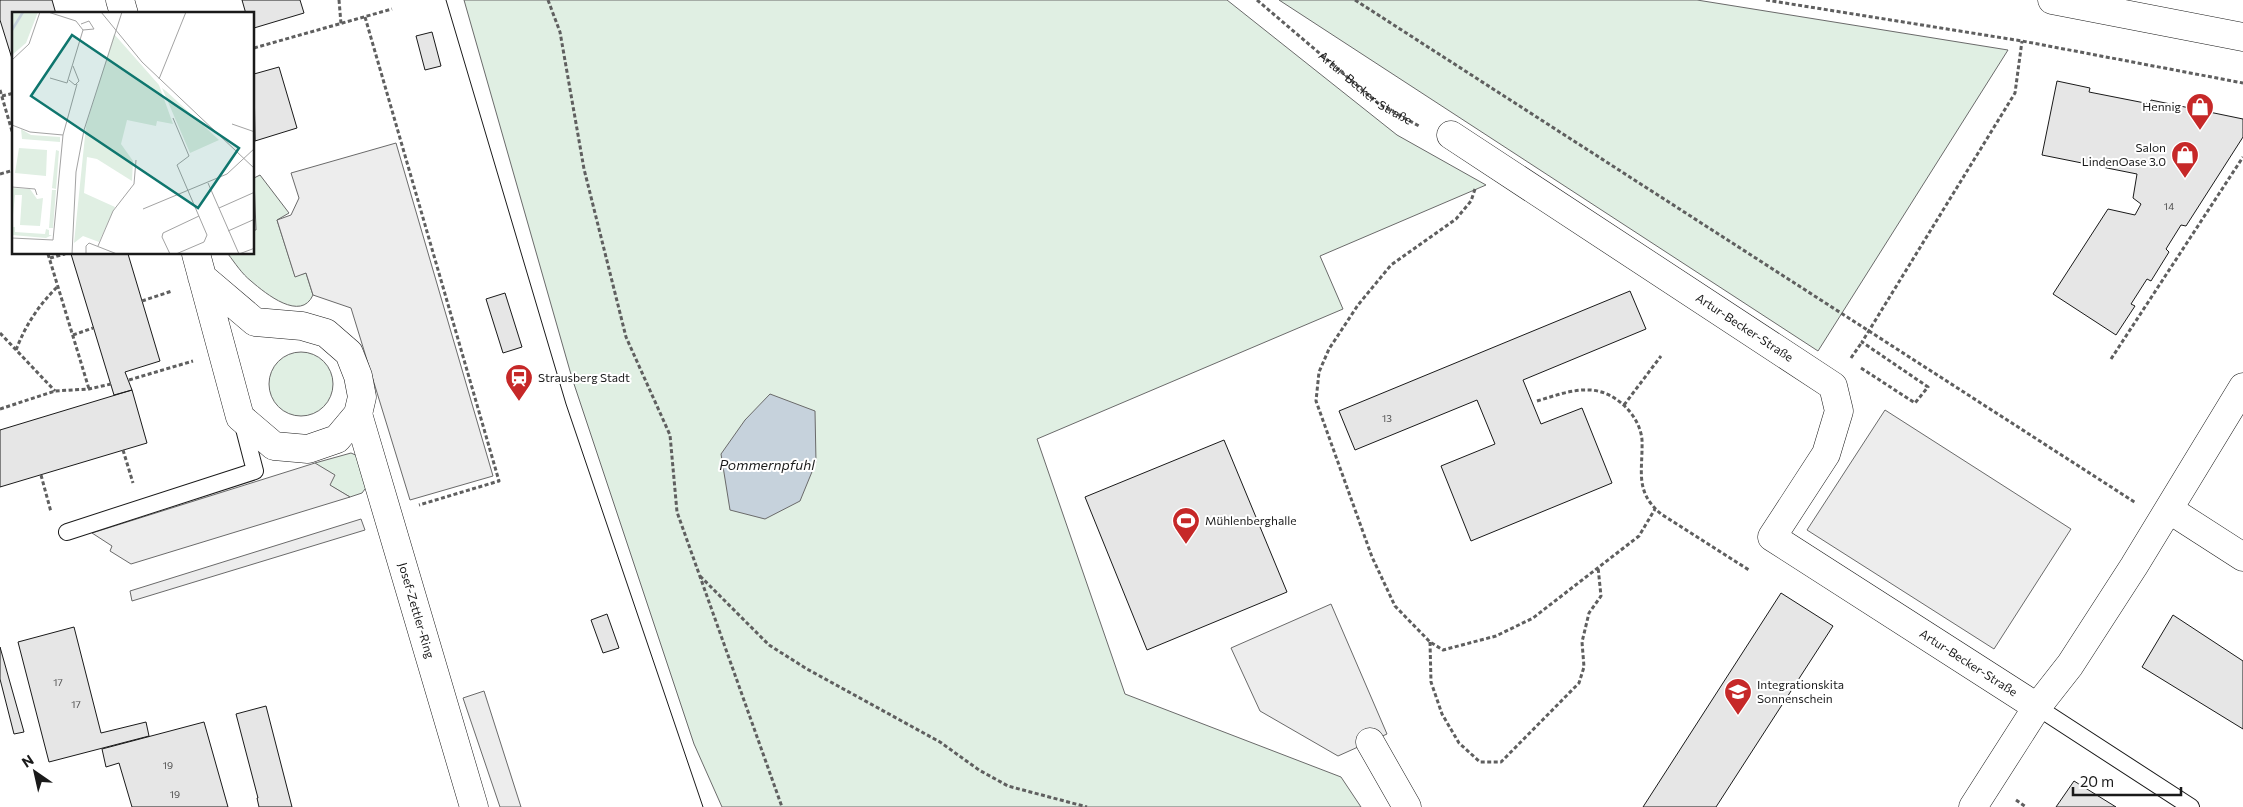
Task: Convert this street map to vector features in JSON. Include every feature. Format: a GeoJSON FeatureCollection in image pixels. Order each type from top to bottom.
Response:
{"type":"FeatureCollection","features":[{"type":"Feature","properties":{"kind":"street"},"geometry":{"type":"LineString","coordinates":[[2052,0],[2243,37]]}},
{"type":"Feature","properties":{"kind":"street","name":"Artur-Becker-Straße"},"geometry":{"type":"LineString","coordinates":[[1451,135],[1832,386],[1839,411],[1826,454],[1772,537],[2037,707]]}},
{"type":"Feature","properties":{"kind":"street","name":"Josef-Zettler-Ring"},"geometry":{"type":"LineString","coordinates":[[199,265],[255,322],[302,326],[326,333],[349,353],[358,376],[362,396],[358,414],[474,807]]}},
{"type":"Feature","properties":{"kind":"street","name":"Josef-Zettler-Ring"},"geometry":{"type":"LineString","coordinates":[[199,265],[240,417]]}},
{"type":"Feature","properties":{"kind":"street"},"geometry":{"type":"LineString","coordinates":[[1972,807],[2037,707],[2070,665],[2166,516],[2243,387]]}},
{"type":"Feature","properties":{"kind":"street"},"geometry":{"type":"LineString","coordinates":[[240,417],[274,446],[308,449],[337,439],[358,414]]}},
{"type":"Feature","properties":{"kind":"street"},"geometry":{"type":"LineString","coordinates":[[2166,516],[2243,557]]}},
{"type":"Feature","properties":{"kind":"street"},"geometry":{"type":"LineString","coordinates":[[1370,742],[1407,807]]}},
{"type":"Feature","properties":{"kind":"lane","name":"Josef-Zettler-Ring"},"geometry":{"type":"LineString","coordinates":[[67,532],[255,470],[240,417]]}},
{"type":"Feature","properties":{"kind":"lane"},"geometry":{"type":"LineString","coordinates":[[2037,707],[2191,807]]}},
{"type":"Feature","properties":{"kind":"path"},"geometry":{"type":"LineString","coordinates":[[339,0],[341,24]]}},
{"type":"Feature","properties":{"kind":"path"},"geometry":{"type":"LineString","coordinates":[[548,0],[560,32],[584,169],[626,337],[670,435],[677,512],[782,807]]}},
{"type":"Feature","properties":{"kind":"path","name":"Artur-Becker-Straße"},"geometry":{"type":"LineString","coordinates":[[1256,0],[1380,104],[1430,133],[1451,135]]}},
{"type":"Feature","properties":{"kind":"path"},"geometry":{"type":"LineString","coordinates":[[1355,0],[1869,331],[2166,516]]}},
{"type":"Feature","properties":{"kind":"path"},"geometry":{"type":"LineString","coordinates":[[1766,0],[2022,41],[2243,83]]}},
{"type":"Feature","properties":{"kind":"path"},"geometry":{"type":"LineString","coordinates":[[255,48],[392,9]]}},
{"type":"Feature","properties":{"kind":"path"},"geometry":{"type":"LineString","coordinates":[[365,17],[499,481],[388,514]]}},
{"type":"Feature","properties":{"kind":"path"},"geometry":{"type":"LineString","coordinates":[[1832,386],[1869,331],[2015,93],[2022,41]]}},
{"type":"Feature","properties":{"kind":"path"},"geometry":{"type":"LineString","coordinates":[[0,90],[12,131]]}},
{"type":"Feature","properties":{"kind":"path"},"geometry":{"type":"LineString","coordinates":[[2,96],[12,94]]}},
{"type":"Feature","properties":{"kind":"path"},"geometry":{"type":"LineString","coordinates":[[1485,157],[1471,201],[1456,219],[1391,265],[1358,305],[1329,349],[1318,372],[1316,400],[1372,557],[1395,606],[1430,642],[1443,650],[1496,636],[1533,618],[1639,536],[1655,509]]}},
{"type":"Feature","properties":{"kind":"path"},"geometry":{"type":"LineString","coordinates":[[2111,359],[2243,157]]}},
{"type":"Feature","properties":{"kind":"path"},"geometry":{"type":"LineString","coordinates":[[48,255],[89,389]]}},
{"type":"Feature","properties":{"kind":"path"},"geometry":{"type":"LineString","coordinates":[[50,258],[61,255]]}},
{"type":"Feature","properties":{"kind":"path"},"geometry":{"type":"LineString","coordinates":[[16,350],[24,331],[40,305],[58,286]]}},
{"type":"Feature","properties":{"kind":"path"},"geometry":{"type":"LineString","coordinates":[[73,335],[93,328]]}},
{"type":"Feature","properties":{"kind":"path"},"geometry":{"type":"LineString","coordinates":[[0,333],[55,391]]}},
{"type":"Feature","properties":{"kind":"path"},"geometry":{"type":"LineString","coordinates":[[1850,361],[1915,403],[1928,387],[1862,342]]}},
{"type":"Feature","properties":{"kind":"path"},"geometry":{"type":"LineString","coordinates":[[128,380],[223,352]]}},
{"type":"Feature","properties":{"kind":"path"},"geometry":{"type":"LineString","coordinates":[[1624,405],[1661,356]]}},
{"type":"Feature","properties":{"kind":"path"},"geometry":{"type":"LineString","coordinates":[[0,409],[55,391],[89,389],[111,384]]}},
{"type":"Feature","properties":{"kind":"path"},"geometry":{"type":"LineString","coordinates":[[1537,401],[1566,392],[1591,390],[1608,395],[1624,405],[1635,419],[1642,438],[1641,483],[1650,504],[1749,570]]}},
{"type":"Feature","properties":{"kind":"path"},"geometry":{"type":"LineString","coordinates":[[123,450],[141,507]]}},
{"type":"Feature","properties":{"kind":"path"},"geometry":{"type":"LineString","coordinates":[[41,475],[52,515]]}},
{"type":"Feature","properties":{"kind":"path"},"geometry":{"type":"LineString","coordinates":[[1430,642],[1431,682],[1442,714],[1459,743],[1480,762],[1501,762],[1579,683],[1584,667],[1582,642],[1589,613],[1600,596],[1598,566]]}},
{"type":"Feature","properties":{"kind":"path"},"geometry":{"type":"LineString","coordinates":[[700,575],[769,645],[807,669],[940,742],[979,770],[1008,786],[1087,807]]}},
{"type":"Feature","properties":{"kind":"green space"},"geometry":{"type":"Polygon","coordinates":[[[464,0],[1227,0],[1397,135],[1486,185],[1320,256],[1343,309],[1037,439],[1125,694],[1341,777],[1361,807],[722,807],[694,744],[572,378],[464,0]]]}},
{"type":"Feature","properties":{"kind":"green space"},"geometry":{"type":"Polygon","coordinates":[[[1279,0],[1697,0],[2008,50],[1818,351],[1279,0]]]}},
{"type":"Feature","properties":{"kind":"green space"},"geometry":{"type":"Polygon","coordinates":[[[260,175],[289,213],[277,220],[295,276],[306,273],[313,295],[308,303],[292,306],[274,298],[245,275],[229,255],[255,255],[255,178],[260,175]]]}},
{"type":"Feature","properties":{"kind":"green space"},"geometry":{"type":"Polygon","coordinates":[[[301,352],[319,358],[327,366],[333,384],[327,402],[319,410],[301,416],[283,410],[275,402],[269,384],[275,366],[283,358],[301,352]]]}},
{"type":"Feature","properties":{"kind":"green space"},"geometry":{"type":"Polygon","coordinates":[[[351,453],[362,458],[368,485],[362,493],[350,497],[329,485],[315,463],[351,453]]]}},
{"type":"Feature","properties":{"kind":"shaded area"},"geometry":{"type":"Polygon","coordinates":[[[396,143],[493,476],[410,500],[351,308],[313,295],[306,273],[295,277],[277,220],[291,215],[299,198],[291,173],[396,143]]]}},
{"type":"Feature","properties":{"kind":"shaded area"},"geometry":{"type":"Polygon","coordinates":[[[1885,410],[2071,529],[1994,649],[1807,530],[1885,410]]]}},
{"type":"Feature","properties":{"kind":"shaded area"},"geometry":{"type":"Polygon","coordinates":[[[315,463],[335,475],[330,485],[350,497],[131,564],[110,551],[112,546],[92,533],[315,463]]]}},
{"type":"Feature","properties":{"kind":"shaded area"},"geometry":{"type":"Polygon","coordinates":[[[361,519],[365,530],[132,601],[130,591],[361,519]]]}},
{"type":"Feature","properties":{"kind":"shaded area"},"geometry":{"type":"Polygon","coordinates":[[[1331,604],[1387,734],[1338,756],[1260,711],[1231,648],[1331,604]]]}},
{"type":"Feature","properties":{"kind":"shaded area"},"geometry":{"type":"Polygon","coordinates":[[[484,691],[521,807],[500,807],[463,698],[484,691]]]}},
{"type":"Feature","properties":{"kind":"water","name":"Pommernpfuhl"},"geometry":{"type":"Polygon","coordinates":[[[770,394],[815,411],[816,462],[800,501],[765,519],[730,510],[721,454],[745,420],[770,394]]]}},
{"type":"Feature","properties":{"kind":"building"},"geometry":{"type":"Polygon","coordinates":[[[0,0],[52,0],[55,12],[12,12],[12,59],[0,20],[0,0]]]}},
{"type":"Feature","properties":{"kind":"building"},"geometry":{"type":"Polygon","coordinates":[[[242,0],[300,0],[304,13],[255,28],[255,12],[245,12],[242,0]]]}},
{"type":"Feature","properties":{"kind":"building"},"geometry":{"type":"Polygon","coordinates":[[[432,32],[441,66],[425,70],[416,36],[432,32]]]}},
{"type":"Feature","properties":{"kind":"building"},"geometry":{"type":"Polygon","coordinates":[[[279,67],[297,128],[255,141],[255,74],[279,67]]]}},
{"type":"Feature","properties":{"kind":"building"},"geometry":{"type":"Polygon","coordinates":[[[2057,81],[2090,88],[2089,92],[2150,104],[2151,100],[2243,119],[2243,137],[2186,226],[2181,225],[2166,249],[2169,252],[2151,281],[2147,279],[2131,304],[2135,306],[2116,335],[2053,294],[2108,209],[2135,215],[2141,204],[2133,198],[2137,174],[2042,155],[2057,81]]]}},
{"type":"Feature","properties":{"kind":"building"},"geometry":{"type":"Polygon","coordinates":[[[71,255],[128,255],[160,361],[125,372],[132,390],[114,395],[71,255]]]}},
{"type":"Feature","properties":{"kind":"building"},"geometry":{"type":"Polygon","coordinates":[[[1630,291],[1646,329],[1523,380],[1541,424],[1582,408],[1612,483],[1471,541],[1441,466],[1495,444],[1477,400],[1355,450],[1339,411],[1630,291]]]}},
{"type":"Feature","properties":{"kind":"building"},"geometry":{"type":"Polygon","coordinates":[[[505,293],[522,347],[503,353],[486,299],[505,293]]]}},
{"type":"Feature","properties":{"kind":"building"},"geometry":{"type":"Polygon","coordinates":[[[132,390],[147,443],[0,487],[0,430],[132,390]]]}},
{"type":"Feature","properties":{"kind":"building","name":"Mühlenberghalle"},"geometry":{"type":"Polygon","coordinates":[[[1224,440],[1287,592],[1147,650],[1085,497],[1224,440]]]}},
{"type":"Feature","properties":{"kind":"building","name":"Integrationskita Sonnenschein"},"geometry":{"type":"Polygon","coordinates":[[[1781,593],[1833,626],[1716,807],[1643,807],[1781,593]]]}},
{"type":"Feature","properties":{"kind":"building"},"geometry":{"type":"Polygon","coordinates":[[[607,614],[619,648],[603,653],[591,620],[607,614]]]}},
{"type":"Feature","properties":{"kind":"building"},"geometry":{"type":"Polygon","coordinates":[[[2173,615],[2243,661],[2243,729],[2142,667],[2173,615]]]}},
{"type":"Feature","properties":{"kind":"building"},"geometry":{"type":"Polygon","coordinates":[[[74,627],[101,733],[146,722],[149,736],[49,762],[18,642],[74,627]]]}},
{"type":"Feature","properties":{"kind":"building"},"geometry":{"type":"Polygon","coordinates":[[[0,647],[24,732],[14,734],[0,679],[0,647]]]}},
{"type":"Feature","properties":{"kind":"building"},"geometry":{"type":"Polygon","coordinates":[[[266,706],[292,807],[259,807],[236,714],[266,706]]]}},
{"type":"Feature","properties":{"kind":"building"},"geometry":{"type":"Polygon","coordinates":[[[204,722],[228,807],[132,807],[119,763],[106,767],[102,749],[204,722]]]}},
{"type":"Feature","properties":{"kind":"building"},"geometry":{"type":"Polygon","coordinates":[[[2074,781],[2116,807],[2056,807],[2074,781]]]}},
{"type":"Feature","properties":{"kind":"tram line"},"geometry":{"type":"LineString","coordinates":[[446,0],[566,404],[703,807]]}},
{"type":"Feature","properties":{"kind":"place","name":"Hennig"},"geometry":{"type":"Point","coordinates":[2200,131]}},
{"type":"Feature","properties":{"kind":"place","name":"Salon LindenOase 3.0"},"geometry":{"type":"Point","coordinates":[2185,179]}},
{"type":"Feature","properties":{"kind":"place","name":"Strausberg Stadt"},"geometry":{"type":"Point","coordinates":[519,402]}},
{"type":"Feature","properties":{"kind":"place","name":"Mühlenberghalle"},"geometry":{"type":"Point","coordinates":[1186,545]}},
{"type":"Feature","properties":{"kind":"place","name":"Integrationskita Sonnenschein"},"geometry":{"type":"Point","coordinates":[1738,716]}}]}
